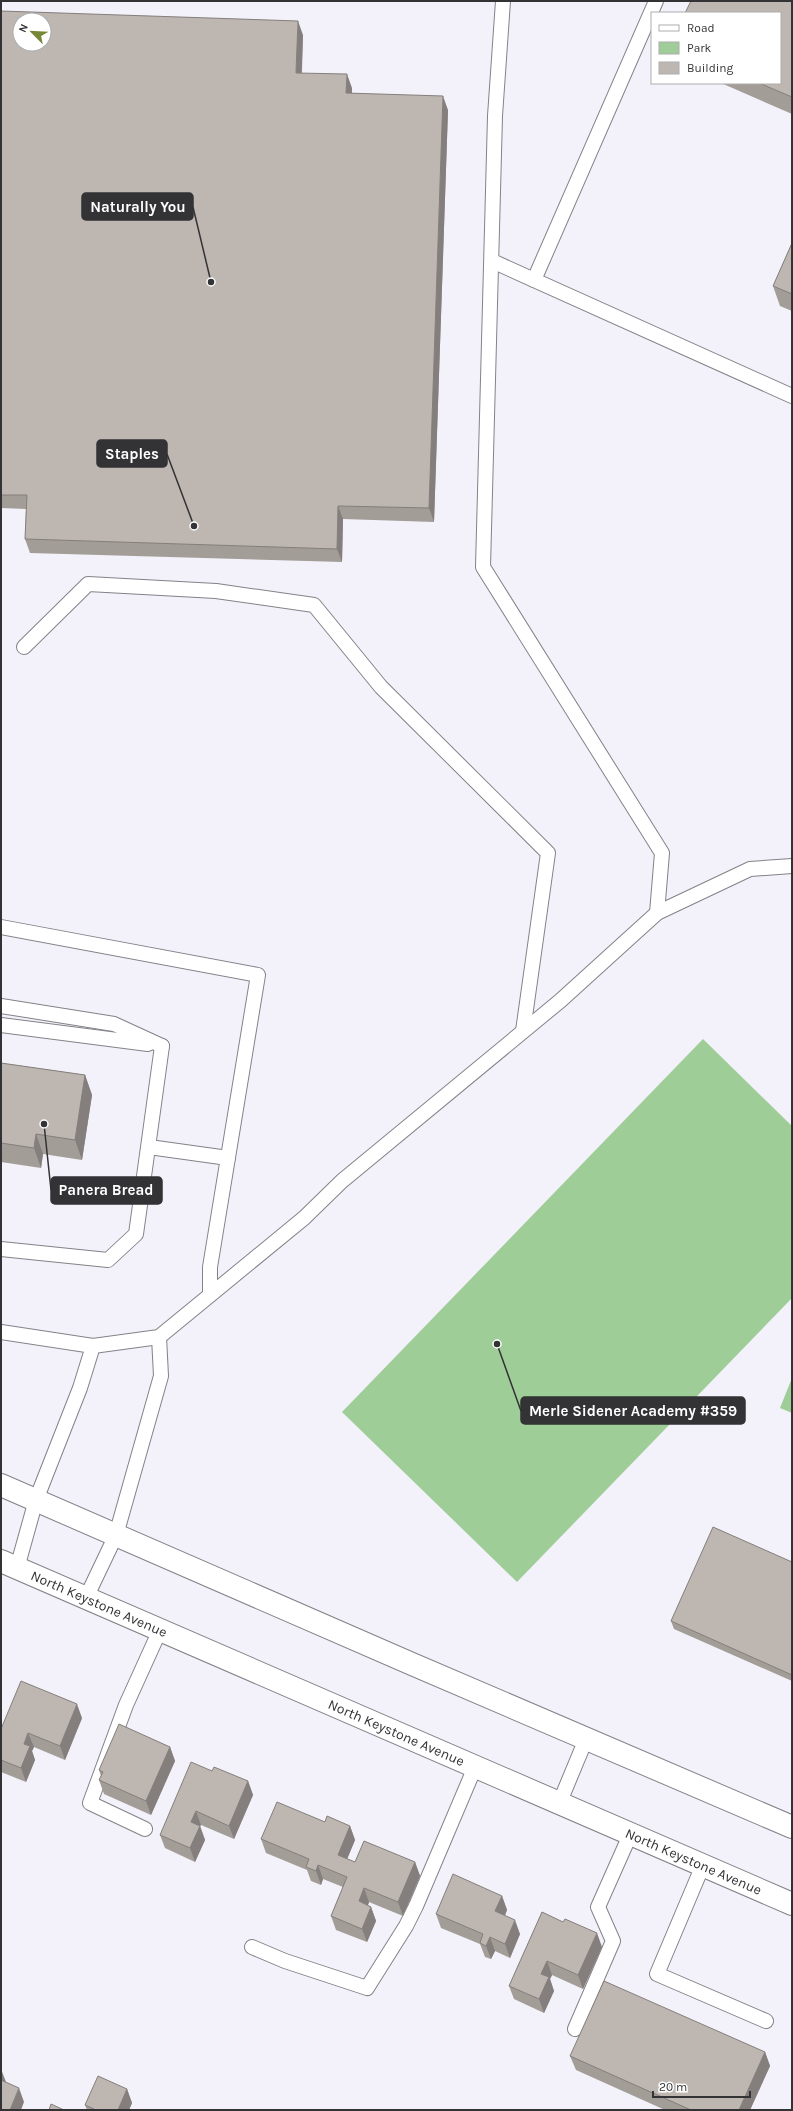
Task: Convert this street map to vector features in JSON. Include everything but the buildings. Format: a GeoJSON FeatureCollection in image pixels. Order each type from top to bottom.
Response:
{"type":"FeatureCollection","features":[{"type":"Feature","properties":{"kind":"main road"},"geometry":{"type":"LineString","coordinates":[[1,1485],[792,1827]]}},
{"type":"Feature","properties":{"kind":"main road","name":"North Keystone Avenue"},"geometry":{"type":"LineString","coordinates":[[9,1564],[630,1835],[792,1904]]}},
{"type":"Feature","properties":{"kind":"lane"},"geometry":{"type":"LineString","coordinates":[[503,1],[495,116],[484,567],[662,853],[658,913]]}},
{"type":"Feature","properties":{"kind":"lane"},"geometry":{"type":"LineString","coordinates":[[651,12],[656,1]]}},
{"type":"Feature","properties":{"kind":"lane"},"geometry":{"type":"LineString","coordinates":[[534,280],[651,12]]}},
{"type":"Feature","properties":{"kind":"lane"},"geometry":{"type":"LineString","coordinates":[[492,261],[792,396]]}},
{"type":"Feature","properties":{"kind":"lane"},"geometry":{"type":"LineString","coordinates":[[24,648],[88,584],[216,591],[314,605],[381,686],[548,853],[522,1031]]}},
{"type":"Feature","properties":{"kind":"lane"},"geometry":{"type":"LineString","coordinates":[[1,1332],[93,1346],[159,1338],[210,1294],[304,1218],[342,1181],[560,1001],[658,913],[750,869],[792,866]]}},
{"type":"Feature","properties":{"kind":"lane"},"geometry":{"type":"LineString","coordinates":[[1,927],[258,975],[210,1267],[210,1294]]}},
{"type":"Feature","properties":{"kind":"lane"},"geometry":{"type":"LineString","coordinates":[[1,1006],[114,1024],[162,1046]]}},
{"type":"Feature","properties":{"kind":"lane"},"geometry":{"type":"LineString","coordinates":[[1,1025],[162,1046]]}},
{"type":"Feature","properties":{"kind":"lane"},"geometry":{"type":"LineString","coordinates":[[1,1249],[108,1260],[136,1234],[162,1046]]}},
{"type":"Feature","properties":{"kind":"lane"},"geometry":{"type":"LineString","coordinates":[[149,1147],[228,1158]]}},
{"type":"Feature","properties":{"kind":"lane"},"geometry":{"type":"LineString","coordinates":[[86,1598],[116,1535],[160,1376],[159,1338]]}},
{"type":"Feature","properties":{"kind":"lane"},"geometry":{"type":"LineString","coordinates":[[9,1564],[80,1388],[93,1346]]}},
{"type":"Feature","properties":{"kind":"lane"},"geometry":{"type":"LineString","coordinates":[[145,1829],[90,1803],[126,1706],[160,1630]]}},
{"type":"Feature","properties":{"kind":"lane"},"geometry":{"type":"LineString","coordinates":[[559,1804],[586,1739]]}},
{"type":"Feature","properties":{"kind":"lane"},"geometry":{"type":"LineString","coordinates":[[252,1947],[285,1961],[367,1988],[406,1926],[416,1906],[475,1767]]}},
{"type":"Feature","properties":{"kind":"lane"},"geometry":{"type":"LineString","coordinates":[[576,2029],[613,1941],[598,1907],[630,1835]]}},
{"type":"Feature","properties":{"kind":"lane"},"geometry":{"type":"LineString","coordinates":[[703,1865],[657,1974],[766,2021]]}},
{"type":"Feature","properties":{"kind":"green space"},"geometry":{"type":"Polygon","coordinates":[[[703,1039],[792,1126],[792,1298],[517,1582],[342,1412],[703,1039]]]}},
{"type":"Feature","properties":{"kind":"green space"},"geometry":{"type":"Polygon","coordinates":[[[792,1378],[792,1413],[780,1408],[792,1378]]]}},
{"type":"Feature","properties":{"kind":"place","name":"Naturally You"},"geometry":{"type":"Point","coordinates":[211,282]}},
{"type":"Feature","properties":{"kind":"place","name":"Staples"},"geometry":{"type":"Point","coordinates":[194,526]}},
{"type":"Feature","properties":{"kind":"place","name":"Panera Bread"},"geometry":{"type":"Point","coordinates":[44,1124]}},
{"type":"Feature","properties":{"kind":"place","name":"Merle Sidener Academy #359"},"geometry":{"type":"Point","coordinates":[497,1344]}}]}
